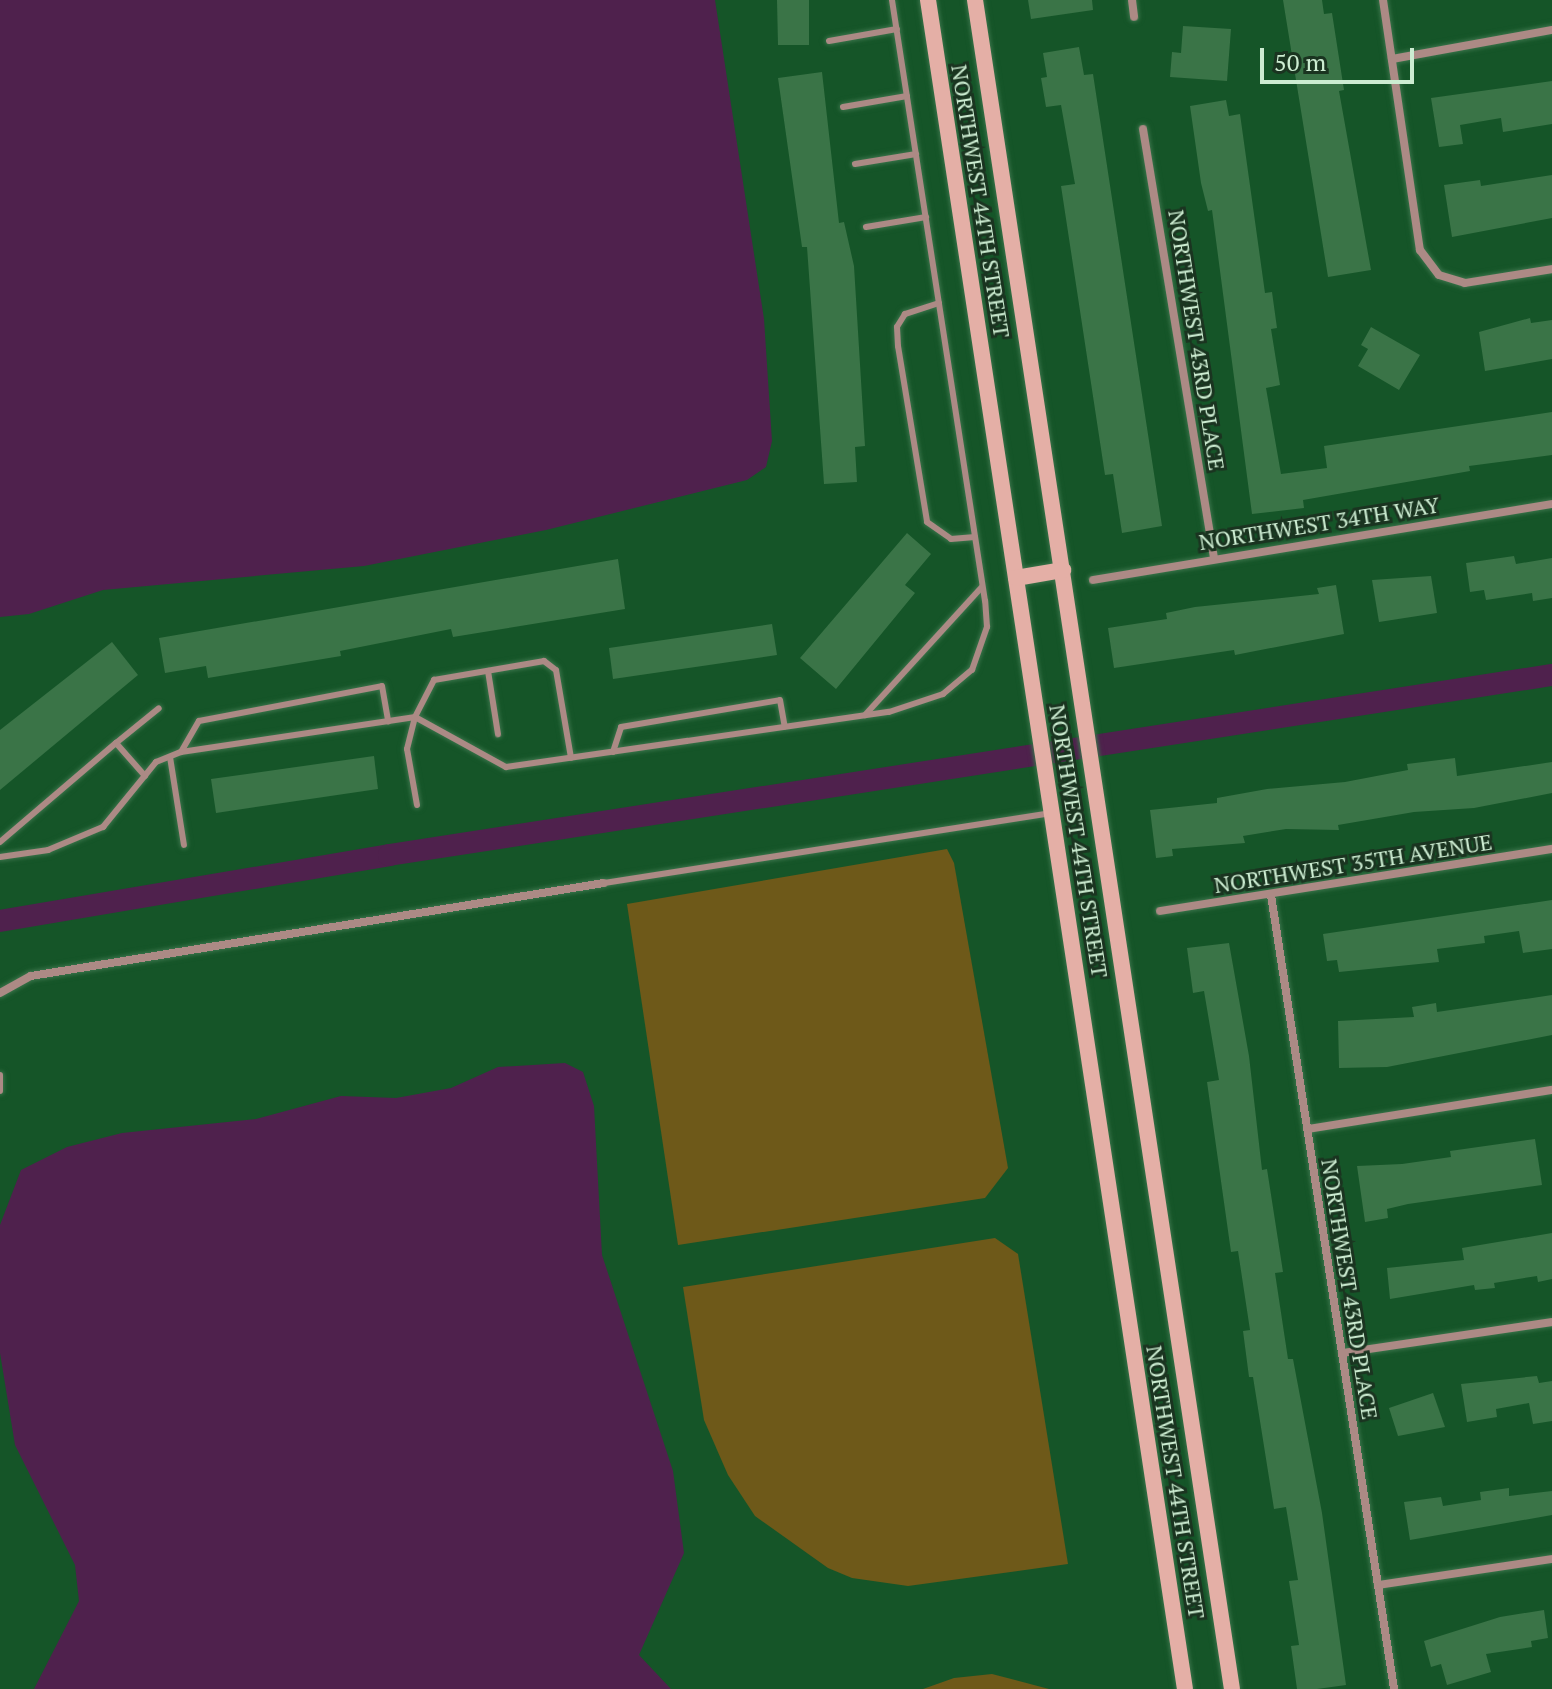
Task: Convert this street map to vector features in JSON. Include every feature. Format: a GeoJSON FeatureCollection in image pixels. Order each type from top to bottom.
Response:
{"type":"FeatureCollection","features":[{"type":"Feature","properties":{"kind":"street","name":"NORTHWEST 44TH STREET"},"geometry":{"type":"LineString","coordinates":[[928,0],[1185,1689]]}},
{"type":"Feature","properties":{"kind":"street","name":"NORTHWEST 44TH STREET"},"geometry":{"type":"LineString","coordinates":[[975,0],[1232,1689]]}},
{"type":"Feature","properties":{"kind":"street"},"geometry":{"type":"LineString","coordinates":[[1132,0],[1134,17]]}},
{"type":"Feature","properties":{"kind":"street"},"geometry":{"type":"LineString","coordinates":[[1383,0],[1420,250],[1439,275],[1465,283],[1552,269]]}},
{"type":"Feature","properties":{"kind":"street"},"geometry":{"type":"LineString","coordinates":[[1392,59],[1552,30]]}},
{"type":"Feature","properties":{"kind":"street","name":"NORTHWEST 43RD PLACE"},"geometry":{"type":"LineString","coordinates":[[1143,129],[1214,557]]}},
{"type":"Feature","properties":{"kind":"street","name":"NORTHWEST 34TH WAY"},"geometry":{"type":"LineString","coordinates":[[1093,580],[1214,557],[1552,504]]}},
{"type":"Feature","properties":{"kind":"street"},"geometry":{"type":"LineString","coordinates":[[1016,578],[1063,570]]}},
{"type":"Feature","properties":{"kind":"street","name":"NORTHWEST 35TH AVENUE"},"geometry":{"type":"LineString","coordinates":[[1160,911],[1552,849]]}},
{"type":"Feature","properties":{"kind":"street"},"geometry":{"type":"LineString","coordinates":[[0,993],[31,976],[604,883]]}},
{"type":"Feature","properties":{"kind":"street","name":"NORTHWEST 43RD PLACE"},"geometry":{"type":"LineString","coordinates":[[1271,895],[1394,1689]]}},
{"type":"Feature","properties":{"kind":"street"},"geometry":{"type":"LineString","coordinates":[[1308,1129],[1552,1090]]}},
{"type":"Feature","properties":{"kind":"street"},"geometry":{"type":"LineString","coordinates":[[1342,1353],[1552,1322]]}},
{"type":"Feature","properties":{"kind":"street"},"geometry":{"type":"LineString","coordinates":[[1378,1585],[1552,1559]]}},
{"type":"Feature","properties":{"kind":"lane"},"geometry":{"type":"LineString","coordinates":[[0,857],[48,850],[103,827],[156,762],[181,752],[415,717],[506,767],[865,715],[943,694],[972,670],[987,627],[892,0]]}},
{"type":"Feature","properties":{"kind":"lane"},"geometry":{"type":"LineString","coordinates":[[829,41],[897,29]]}},
{"type":"Feature","properties":{"kind":"lane"},"geometry":{"type":"LineString","coordinates":[[843,107],[907,96]]}},
{"type":"Feature","properties":{"kind":"lane"},"geometry":{"type":"LineString","coordinates":[[855,164],[916,154]]}},
{"type":"Feature","properties":{"kind":"lane"},"geometry":{"type":"LineString","coordinates":[[866,227],[926,217]]}},
{"type":"Feature","properties":{"kind":"lane"},"geometry":{"type":"LineString","coordinates":[[939,303],[905,314],[897,327],[898,346],[927,522],[951,539],[975,537]]}},
{"type":"Feature","properties":{"kind":"lane"},"geometry":{"type":"LineString","coordinates":[[865,715],[982,587]]}},
{"type":"Feature","properties":{"kind":"lane"},"geometry":{"type":"LineString","coordinates":[[417,805],[407,749],[415,717],[434,680],[544,661],[556,670],[571,758]]}},
{"type":"Feature","properties":{"kind":"lane"},"geometry":{"type":"LineString","coordinates":[[488,671],[498,734]]}},
{"type":"Feature","properties":{"kind":"lane"},"geometry":{"type":"LineString","coordinates":[[181,752],[199,721],[382,686],[388,721]]}},
{"type":"Feature","properties":{"kind":"lane"},"geometry":{"type":"LineString","coordinates":[[613,752],[621,727],[780,700],[785,727]]}},
{"type":"Feature","properties":{"kind":"lane"},"geometry":{"type":"LineString","coordinates":[[0,842],[159,708]]}},
{"type":"Feature","properties":{"kind":"lane"},"geometry":{"type":"LineString","coordinates":[[116,743],[145,776]]}},
{"type":"Feature","properties":{"kind":"lane"},"geometry":{"type":"LineString","coordinates":[[170,757],[184,845]]}},
{"type":"Feature","properties":{"kind":"lane"},"geometry":{"type":"LineString","coordinates":[[604,883],[1053,812]]}},
{"type":"Feature","properties":{"kind":"lane"},"geometry":{"type":"LineString","coordinates":[[0,1075],[0,1091]]}},
{"type":"Feature","properties":{"kind":"shaded area"},"geometry":{"type":"Polygon","coordinates":[[[0,0],[715,0],[764,319],[772,441],[766,467],[747,480],[546,530],[364,566],[103,590],[29,614],[0,617],[0,0]]]}},
{"type":"Feature","properties":{"kind":"shaded area"},"geometry":{"type":"Polygon","coordinates":[[[947,849],[954,863],[1008,1168],[985,1198],[678,1245],[627,904],[947,849]]]}},
{"type":"Feature","properties":{"kind":"shaded area"},"geometry":{"type":"Polygon","coordinates":[[[565,1063],[583,1072],[594,1106],[602,1255],[673,1471],[684,1553],[639,1655],[671,1689],[34,1689],[79,1601],[75,1565],[15,1445],[0,1353],[0,1225],[21,1170],[67,1147],[122,1133],[256,1119],[341,1096],[396,1098],[451,1088],[498,1067],[565,1063]]]}},
{"type":"Feature","properties":{"kind":"shaded area"},"geometry":{"type":"Polygon","coordinates":[[[995,1238],[1018,1254],[1068,1564],[908,1586],[852,1578],[828,1568],[755,1516],[728,1475],[704,1420],[683,1287],[995,1238]]]}},
{"type":"Feature","properties":{"kind":"shaded area"},"geometry":{"type":"Polygon","coordinates":[[[992,1674],[1049,1689],[923,1689],[954,1678],[992,1674]]]}},
{"type":"Feature","properties":{"kind":"building"},"geometry":{"type":"Polygon","coordinates":[[[777,0],[809,0],[809,45],[778,45],[777,0]]]}},
{"type":"Feature","properties":{"kind":"building"},"geometry":{"type":"Polygon","coordinates":[[[1028,0],[1092,0],[1093,10],[1031,19],[1028,0]]]}},
{"type":"Feature","properties":{"kind":"building"},"geometry":{"type":"Polygon","coordinates":[[[1283,0],[1322,0],[1324,14],[1332,13],[1344,90],[1339,91],[1371,270],[1328,277],[1283,0]]]}},
{"type":"Feature","properties":{"kind":"building"},"geometry":{"type":"Polygon","coordinates":[[[1183,26],[1231,29],[1227,81],[1170,77],[1172,52],[1181,53],[1183,26]]]}},
{"type":"Feature","properties":{"kind":"building"},"geometry":{"type":"Polygon","coordinates":[[[1079,47],[1084,75],[1093,74],[1162,526],[1122,533],[1113,474],[1105,475],[1061,186],[1075,184],[1061,105],[1046,107],[1041,78],[1047,77],[1043,53],[1079,47]]]}},
{"type":"Feature","properties":{"kind":"building"},"geometry":{"type":"Polygon","coordinates":[[[822,72],[839,223],[844,222],[854,266],[865,446],[855,447],[857,482],[824,484],[807,247],[802,247],[778,78],[822,72]]]}},
{"type":"Feature","properties":{"kind":"building"},"geometry":{"type":"Polygon","coordinates":[[[1552,81],[1552,124],[1503,132],[1501,118],[1460,125],[1463,144],[1439,147],[1431,98],[1552,81]]]}},
{"type":"Feature","properties":{"kind":"building"},"geometry":{"type":"Polygon","coordinates":[[[1226,100],[1229,116],[1240,114],[1265,293],[1272,292],[1277,328],[1271,329],[1280,385],[1266,388],[1281,474],[1327,468],[1324,446],[1552,412],[1552,455],[1469,466],[1470,471],[1303,500],[1304,508],[1252,514],[1212,210],[1208,211],[1201,183],[1190,106],[1226,100]]]}},
{"type":"Feature","properties":{"kind":"building"},"geometry":{"type":"Polygon","coordinates":[[[1552,175],[1552,218],[1452,237],[1444,185],[1480,180],[1481,186],[1552,175]]]}},
{"type":"Feature","properties":{"kind":"building"},"geometry":{"type":"Polygon","coordinates":[[[1530,318],[1531,323],[1552,320],[1552,359],[1485,371],[1479,332],[1530,318]]]}},
{"type":"Feature","properties":{"kind":"building"},"geometry":{"type":"Polygon","coordinates":[[[1371,327],[1420,355],[1399,390],[1358,366],[1368,349],[1361,345],[1371,327]]]}},
{"type":"Feature","properties":{"kind":"building"},"geometry":{"type":"Polygon","coordinates":[[[907,533],[931,554],[905,585],[915,593],[836,689],[800,658],[907,533]]]}},
{"type":"Feature","properties":{"kind":"building"},"geometry":{"type":"Polygon","coordinates":[[[1514,556],[1516,564],[1552,558],[1552,598],[1533,601],[1532,593],[1486,600],[1484,590],[1470,592],[1466,563],[1514,556]]]}},
{"type":"Feature","properties":{"kind":"building"},"geometry":{"type":"Polygon","coordinates":[[[618,559],[625,609],[453,637],[451,629],[340,651],[341,656],[208,678],[206,666],[165,673],[159,638],[618,559]]]}},
{"type":"Feature","properties":{"kind":"building"},"geometry":{"type":"Polygon","coordinates":[[[1431,576],[1437,613],[1379,622],[1372,580],[1431,576]]]}},
{"type":"Feature","properties":{"kind":"building"},"geometry":{"type":"Polygon","coordinates":[[[1336,585],[1344,634],[1235,655],[1234,650],[1114,668],[1108,628],[1167,619],[1166,613],[1195,607],[1319,594],[1317,588],[1336,585]]]}},
{"type":"Feature","properties":{"kind":"building"},"geometry":{"type":"Polygon","coordinates":[[[772,624],[777,655],[613,679],[609,648],[772,624]]]}},
{"type":"Feature","properties":{"kind":"building"},"geometry":{"type":"Polygon","coordinates":[[[112,642],[138,675],[0,790],[0,730],[112,642]]]}},
{"type":"Feature","properties":{"kind":"building"},"geometry":{"type":"Polygon","coordinates":[[[374,756],[378,789],[216,813],[211,779],[374,756]]]}},
{"type":"Feature","properties":{"kind":"building"},"geometry":{"type":"Polygon","coordinates":[[[1455,758],[1457,776],[1552,762],[1552,793],[1474,808],[1414,812],[1338,825],[1339,830],[1286,829],[1243,836],[1245,843],[1172,849],[1173,856],[1156,858],[1150,810],[1217,803],[1217,798],[1267,789],[1345,782],[1408,770],[1407,764],[1455,758]]]}},
{"type":"Feature","properties":{"kind":"building"},"geometry":{"type":"Polygon","coordinates":[[[1552,900],[1552,949],[1523,953],[1519,931],[1484,936],[1485,943],[1437,949],[1439,962],[1339,972],[1337,960],[1327,961],[1323,934],[1552,900]]]}},
{"type":"Feature","properties":{"kind":"building"},"geometry":{"type":"Polygon","coordinates":[[[1229,943],[1249,1056],[1262,1170],[1267,1169],[1283,1272],[1275,1273],[1288,1359],[1293,1359],[1322,1513],[1346,1685],[1317,1689],[1297,1689],[1291,1646],[1299,1645],[1289,1581],[1298,1580],[1286,1507],[1274,1509],[1253,1377],[1249,1377],[1243,1331],[1250,1330],[1238,1251],[1231,1252],[1207,1082],[1219,1080],[1204,991],[1193,993],[1187,948],[1229,943]]]}},
{"type":"Feature","properties":{"kind":"building"},"geometry":{"type":"Polygon","coordinates":[[[1552,995],[1552,1035],[1387,1067],[1339,1068],[1338,1021],[1414,1017],[1412,1007],[1436,1003],[1437,1012],[1552,995]]]}},
{"type":"Feature","properties":{"kind":"building"},"geometry":{"type":"Polygon","coordinates":[[[1535,1139],[1542,1185],[1408,1204],[1387,1209],[1388,1218],[1365,1222],[1357,1166],[1451,1157],[1450,1151],[1535,1139]]]}},
{"type":"Feature","properties":{"kind":"building"},"geometry":{"type":"Polygon","coordinates":[[[1552,1233],[1552,1279],[1538,1282],[1537,1276],[1494,1283],[1495,1288],[1475,1290],[1474,1285],[1390,1299],[1387,1268],[1464,1260],[1462,1248],[1552,1233]]]}},
{"type":"Feature","properties":{"kind":"building"},"geometry":{"type":"Polygon","coordinates":[[[1537,1376],[1539,1383],[1552,1381],[1552,1421],[1533,1424],[1529,1403],[1496,1409],[1497,1417],[1467,1422],[1461,1384],[1537,1376]]]}},
{"type":"Feature","properties":{"kind":"building"},"geometry":{"type":"Polygon","coordinates":[[[1433,1393],[1445,1427],[1398,1436],[1389,1408],[1433,1393]]]}},
{"type":"Feature","properties":{"kind":"building"},"geometry":{"type":"Polygon","coordinates":[[[1509,1488],[1509,1496],[1552,1491],[1552,1515],[1410,1540],[1404,1502],[1441,1497],[1443,1506],[1481,1500],[1480,1492],[1509,1488]]]}},
{"type":"Feature","properties":{"kind":"building"},"geometry":{"type":"Polygon","coordinates":[[[1544,1610],[1548,1638],[1531,1641],[1532,1647],[1486,1654],[1491,1672],[1447,1685],[1441,1664],[1431,1667],[1424,1641],[1500,1617],[1544,1610]]]}},
{"type":"Feature","properties":{"kind":"waterway"},"geometry":{"type":"LineString","coordinates":[[0,921],[389,855],[1552,675]]}}]}
